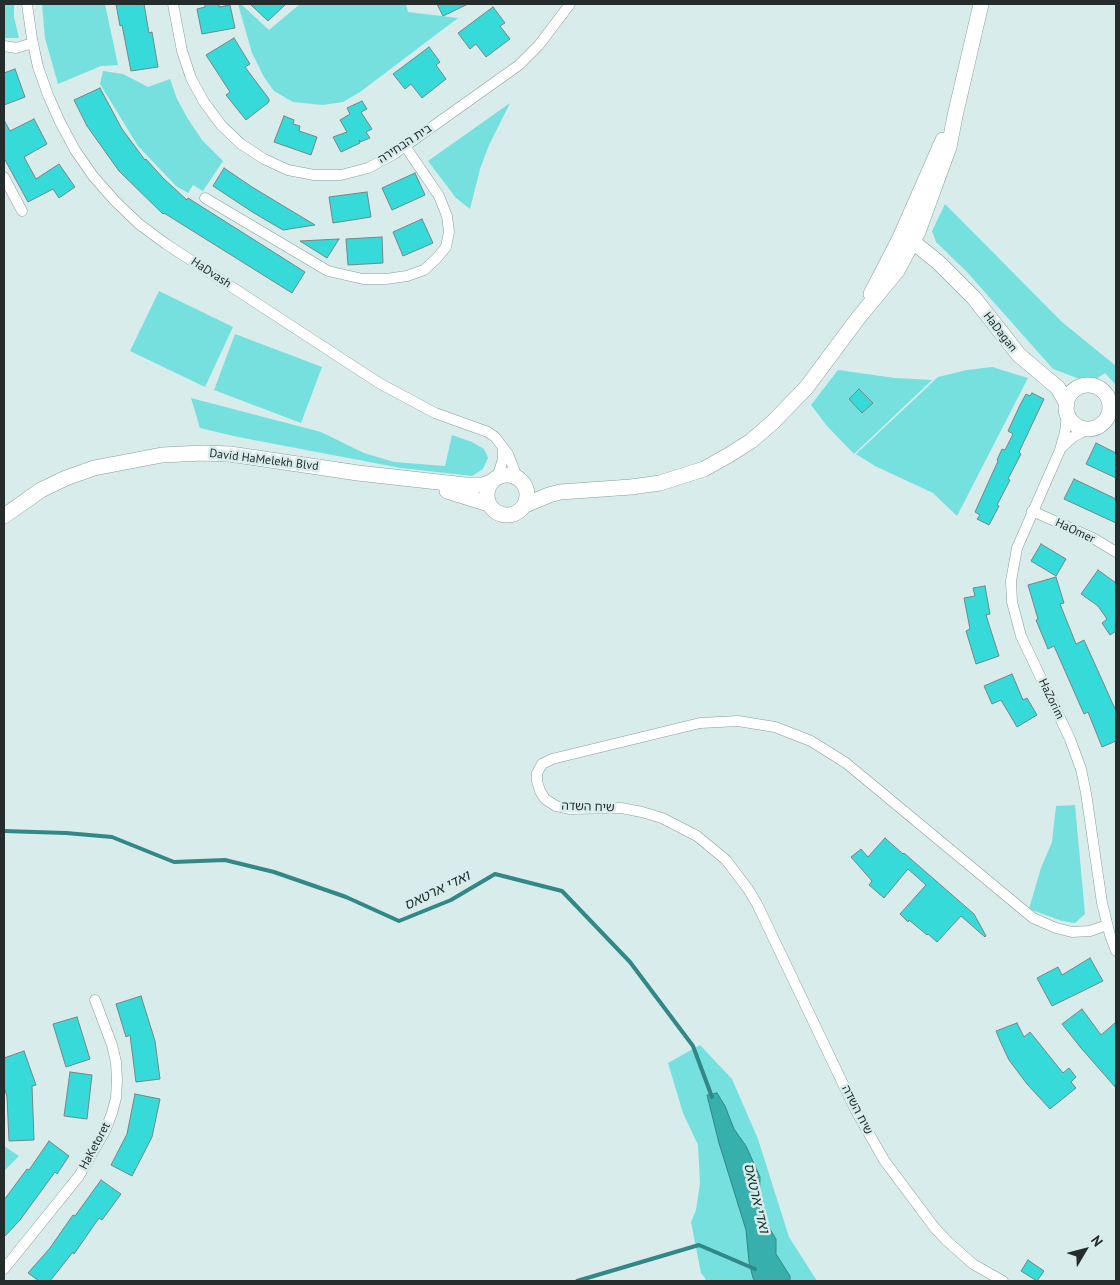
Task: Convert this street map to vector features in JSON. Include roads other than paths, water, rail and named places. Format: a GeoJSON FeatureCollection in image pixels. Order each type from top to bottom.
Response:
{"type":"FeatureCollection","features":[{"type":"Feature","properties":{"kind":"street","name":"HaDvash"},"geometry":{"type":"LineString","coordinates":[[27,4],[33,43],[48,94],[60,122],[75,150],[93,176],[115,201],[139,224],[166,244],[379,383],[435,412],[488,432],[503,447],[520,479]]}},
{"type":"Feature","properties":{"kind":"street","name":"בית הבחירה"},"geometry":{"type":"LineString","coordinates":[[173,4],[185,60],[191,78],[204,102],[221,125],[241,144],[264,159],[288,170],[314,175],[341,175],[368,168],[405,146],[519,65],[544,38],[570,4]]}},
{"type":"Feature","properties":{"kind":"street"},"geometry":{"type":"LineString","coordinates":[[503,447],[503,459],[487,492],[489,504],[495,511],[504,515],[514,514],[525,505],[560,492],[660,483],[704,469],[751,441],[788,408],[893,276],[943,167],[981,4]]}},
{"type":"Feature","properties":{"kind":"street"},"geometry":{"type":"LineString","coordinates":[[4,46],[16,48],[33,43]]}},
{"type":"Feature","properties":{"kind":"street"},"geometry":{"type":"LineString","coordinates":[[205,198],[328,271],[363,279],[386,280],[407,276],[424,270],[436,260],[446,247],[449,232],[447,216],[439,196],[405,146]]}},
{"type":"Feature","properties":{"kind":"street"},"geometry":{"type":"LineString","coordinates":[[4,178],[22,211]]}},
{"type":"Feature","properties":{"kind":"street","name":"HaDagan"},"geometry":{"type":"LineString","coordinates":[[907,245],[938,262],[974,298],[1019,355],[1060,390],[1067,409]]}},
{"type":"Feature","properties":{"kind":"street","name":"HaDagan"},"geometry":{"type":"LineString","coordinates":[[1049,380],[1084,386]]}},
{"type":"Feature","properties":{"kind":"street"},"geometry":{"type":"LineString","coordinates":[[1084,386],[1098,387],[1106,394],[1112,419],[1073,437],[1058,454],[1065,432],[1067,409],[1072,392],[1084,386]]}},
{"type":"Feature","properties":{"kind":"street"},"geometry":{"type":"LineString","coordinates":[[1067,409],[1076,425],[1092,429]]}},
{"type":"Feature","properties":{"kind":"street","name":"David HaMelekh Blvd"},"geometry":{"type":"LineString","coordinates":[[4,516],[41,490],[66,478],[94,468],[162,455],[230,454],[358,473],[465,485],[483,485],[494,480]]}},
{"type":"Feature","properties":{"kind":"street","name":"HaZorim"},"geometry":{"type":"LineString","coordinates":[[1058,454],[1032,511],[1014,559],[1011,581],[1012,608],[1025,648],[1070,739],[1081,769],[1099,887],[1107,926],[1116,952]]}},
{"type":"Feature","properties":{"kind":"street","name":"David HaMelekh Blvd"},"geometry":{"type":"LineString","coordinates":[[358,473],[454,492],[489,504]]}},
{"type":"Feature","properties":{"kind":"street"},"geometry":{"type":"LineString","coordinates":[[494,480],[507,475],[540,488],[560,492]]}},
{"type":"Feature","properties":{"kind":"street"},"geometry":{"type":"LineString","coordinates":[[520,479],[527,493],[525,505]]}},
{"type":"Feature","properties":{"kind":"street","name":"HaOmer"},"geometry":{"type":"LineString","coordinates":[[1032,511],[1093,538],[1116,552]]}},
{"type":"Feature","properties":{"kind":"street","name":"שיח השדה"},"geometry":{"type":"LineString","coordinates":[[1003,1281],[973,1264],[947,1241],[934,1227],[884,1160],[855,1109],[757,904],[743,881],[726,860],[697,836],[662,818],[621,808],[564,808],[556,806],[545,799],[540,791],[537,781],[538,770],[545,762],[552,759],[700,723],[738,721],[775,727],[811,741],[846,763],[1032,918],[1056,928],[1072,932],[1090,931],[1107,926]]}},
{"type":"Feature","properties":{"kind":"street","name":"HaKetoret"},"geometry":{"type":"LineString","coordinates":[[4,1269],[79,1176],[105,1131],[112,1113],[118,1080],[116,1062],[95,1000]]}},
{"type":"Feature","properties":{"kind":"water"},"geometry":{"type":"Polygon","coordinates":[[[717,1093],[725,1106],[734,1129],[746,1146],[760,1177],[759,1207],[776,1239],[776,1254],[790,1276],[790,1281],[755,1281],[753,1278],[749,1262],[746,1230],[719,1143],[707,1095],[717,1093]]]}},
{"type":"Feature","properties":{"kind":"waterway","name":"ואדי ארטאס"},"geometry":{"type":"LineString","coordinates":[[4,831],[112,837],[174,862],[225,860],[274,872],[346,897],[399,921],[451,900],[495,874],[562,891],[630,962],[693,1046],[712,1097]]}},
{"type":"Feature","properties":{"kind":"waterway"},"geometry":{"type":"LineString","coordinates":[[577,1281],[699,1245],[755,1269]]}}]}
